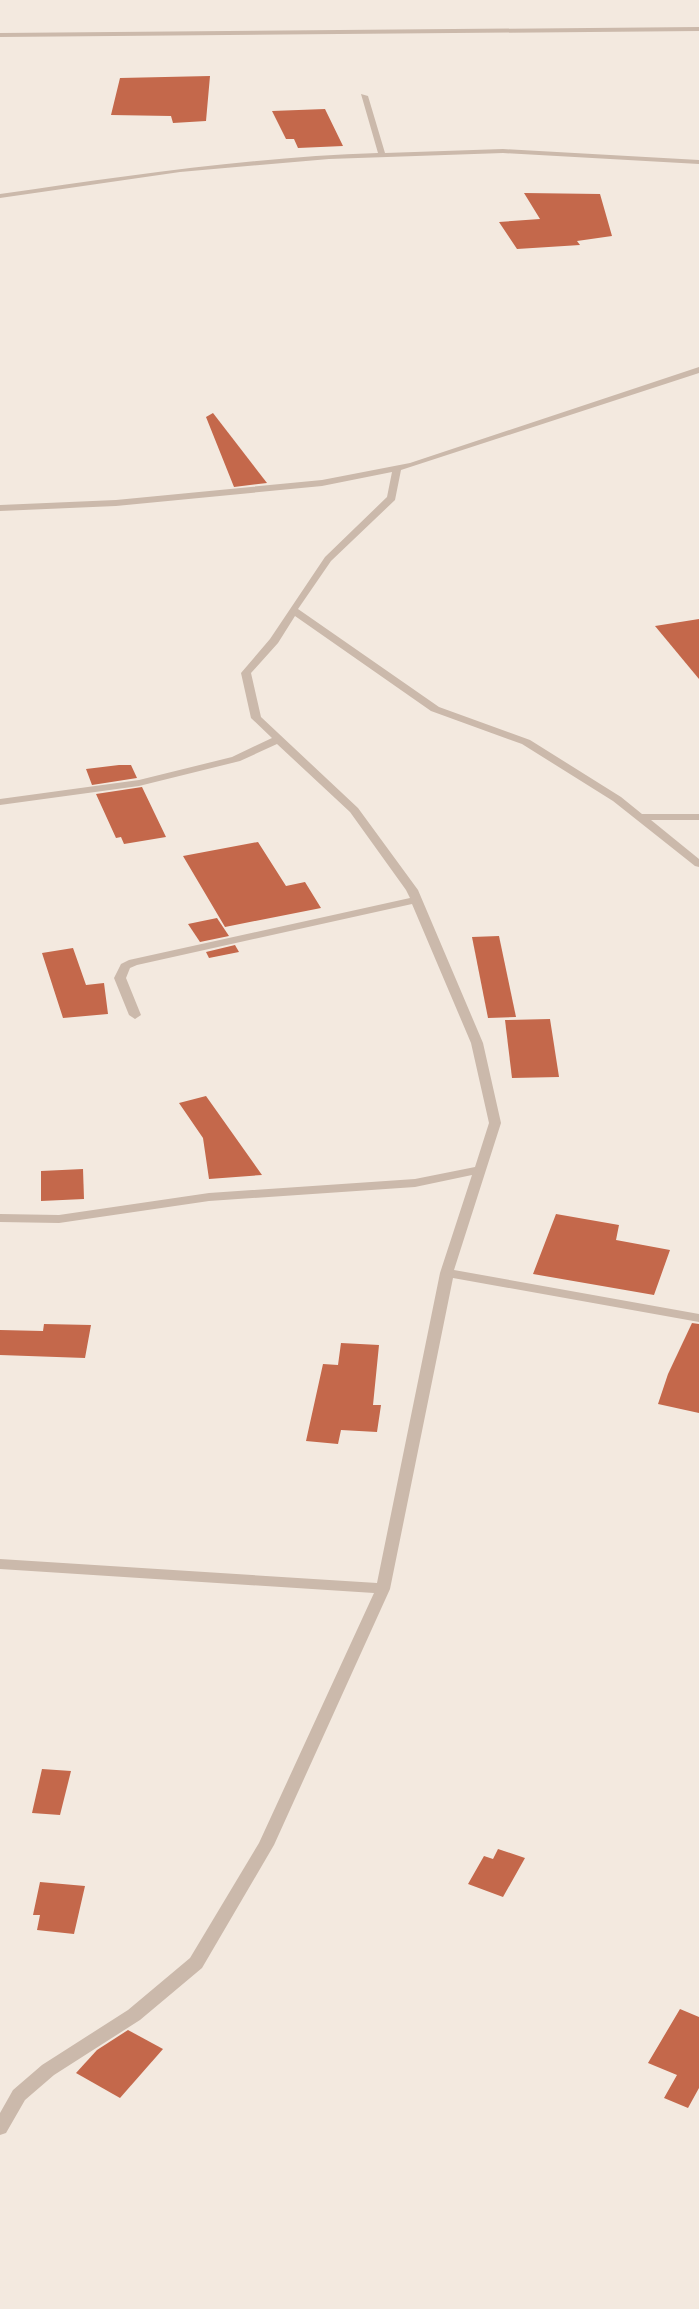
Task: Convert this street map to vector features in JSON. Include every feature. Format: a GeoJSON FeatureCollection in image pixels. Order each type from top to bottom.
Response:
{"type":"FeatureCollection","features":[{"type":"Feature","properties":{"kind":"street"},"geometry":{"type":"LineString","coordinates":[[0,35],[699,29]]}},
{"type":"Feature","properties":{"kind":"street"},"geometry":{"type":"LineString","coordinates":[[364,96],[382,155]]}},
{"type":"Feature","properties":{"kind":"street"},"geometry":{"type":"LineString","coordinates":[[0,196],[180,170],[329,157],[503,151],[699,162]]}},
{"type":"Feature","properties":{"kind":"street"},"geometry":{"type":"LineString","coordinates":[[0,508],[116,503],[322,483],[412,465],[699,370]]}},
{"type":"Feature","properties":{"kind":"street"},"geometry":{"type":"LineString","coordinates":[[0,2128],[18,2095],[40,2076],[134,2015],[196,1963],[266,1845],[383,1589],[447,1272],[496,1123],[477,1043],[412,890],[354,810],[256,718],[246,673],[274,641],[328,559],[392,498],[397,468]]}},
{"type":"Feature","properties":{"kind":"street"},"geometry":{"type":"LineString","coordinates":[[293,610],[435,709],[526,742],[617,800],[699,864]]}},
{"type":"Feature","properties":{"kind":"street"},"geometry":{"type":"LineString","coordinates":[[0,802],[140,783],[236,758],[279,739]]}},
{"type":"Feature","properties":{"kind":"street"},"geometry":{"type":"LineString","coordinates":[[639,817],[699,817]]}},
{"type":"Feature","properties":{"kind":"street"},"geometry":{"type":"LineString","coordinates":[[135,1015],[120,978],[125,966],[133,962],[416,900]]}},
{"type":"Feature","properties":{"kind":"street"},"geometry":{"type":"LineString","coordinates":[[0,1218],[59,1219],[209,1197],[415,1183],[481,1168]]}},
{"type":"Feature","properties":{"kind":"street"},"geometry":{"type":"LineString","coordinates":[[447,1272],[699,1318]]}},
{"type":"Feature","properties":{"kind":"street"},"geometry":{"type":"LineString","coordinates":[[0,1564],[383,1589]]}},
{"type":"Feature","properties":{"kind":"building"},"geometry":{"type":"Polygon","coordinates":[[[210,76],[206,121],[173,123],[171,116],[111,115],[120,78],[210,76]]]}},
{"type":"Feature","properties":{"kind":"building"},"geometry":{"type":"Polygon","coordinates":[[[325,109],[343,146],[298,148],[294,139],[286,139],[272,111],[325,109]]]}},
{"type":"Feature","properties":{"kind":"building"},"geometry":{"type":"Polygon","coordinates":[[[524,193],[600,194],[612,236],[577,241],[580,245],[517,249],[499,222],[540,219],[524,193]]]}},
{"type":"Feature","properties":{"kind":"building"},"geometry":{"type":"Polygon","coordinates":[[[213,413],[267,483],[234,487],[206,417],[213,413]]]}},
{"type":"Feature","properties":{"kind":"building"},"geometry":{"type":"Polygon","coordinates":[[[699,619],[699,679],[655,626],[699,619]]]}},
{"type":"Feature","properties":{"kind":"building"},"geometry":{"type":"Polygon","coordinates":[[[131,765],[137,778],[92,785],[86,769],[131,765]]]}},
{"type":"Feature","properties":{"kind":"building"},"geometry":{"type":"Polygon","coordinates":[[[142,787],[166,837],[124,844],[121,837],[116,838],[96,794],[142,787]]]}},
{"type":"Feature","properties":{"kind":"building"},"geometry":{"type":"Polygon","coordinates":[[[258,842],[286,886],[305,882],[321,908],[225,927],[183,856],[258,842]]]}},
{"type":"Feature","properties":{"kind":"building"},"geometry":{"type":"Polygon","coordinates":[[[217,918],[229,936],[200,942],[188,924],[217,918]]]}},
{"type":"Feature","properties":{"kind":"building"},"geometry":{"type":"Polygon","coordinates":[[[499,936],[516,1017],[488,1018],[472,937],[499,936]]]}},
{"type":"Feature","properties":{"kind":"building"},"geometry":{"type":"Polygon","coordinates":[[[235,945],[239,952],[209,958],[206,952],[235,945]]]}},
{"type":"Feature","properties":{"kind":"building"},"geometry":{"type":"Polygon","coordinates":[[[73,948],[86,985],[104,983],[108,1014],[63,1018],[42,953],[73,948]]]}},
{"type":"Feature","properties":{"kind":"building"},"geometry":{"type":"Polygon","coordinates":[[[550,1019],[559,1077],[512,1078],[505,1020],[550,1019]]]}},
{"type":"Feature","properties":{"kind":"building"},"geometry":{"type":"Polygon","coordinates":[[[206,1096],[262,1175],[209,1179],[203,1138],[179,1103],[206,1096]]]}},
{"type":"Feature","properties":{"kind":"building"},"geometry":{"type":"Polygon","coordinates":[[[83,1169],[84,1199],[41,1201],[41,1171],[83,1169]]]}},
{"type":"Feature","properties":{"kind":"building"},"geometry":{"type":"Polygon","coordinates":[[[556,1214],[619,1225],[616,1240],[670,1250],[654,1295],[533,1274],[556,1214]]]}},
{"type":"Feature","properties":{"kind":"building"},"geometry":{"type":"Polygon","coordinates":[[[692,1323],[699,1324],[699,1413],[658,1404],[668,1374],[692,1323]]]}},
{"type":"Feature","properties":{"kind":"building"},"geometry":{"type":"Polygon","coordinates":[[[44,1324],[91,1325],[85,1358],[0,1355],[0,1330],[43,1331],[44,1324]]]}},
{"type":"Feature","properties":{"kind":"building"},"geometry":{"type":"Polygon","coordinates":[[[341,1343],[379,1345],[373,1405],[381,1405],[377,1432],[341,1430],[338,1444],[306,1441],[323,1364],[338,1365],[341,1343]]]}},
{"type":"Feature","properties":{"kind":"building"},"geometry":{"type":"Polygon","coordinates":[[[42,1769],[71,1771],[60,1815],[32,1813],[42,1769]]]}},
{"type":"Feature","properties":{"kind":"building"},"geometry":{"type":"Polygon","coordinates":[[[498,1849],[525,1858],[503,1897],[468,1884],[484,1856],[493,1859],[498,1849]]]}},
{"type":"Feature","properties":{"kind":"building"},"geometry":{"type":"Polygon","coordinates":[[[40,1882],[85,1886],[74,1934],[37,1930],[40,1915],[33,1915],[40,1882]]]}},
{"type":"Feature","properties":{"kind":"building"},"geometry":{"type":"Polygon","coordinates":[[[680,2009],[699,2017],[699,2088],[688,2108],[664,2098],[677,2075],[648,2063],[680,2009]]]}},
{"type":"Feature","properties":{"kind":"building"},"geometry":{"type":"Polygon","coordinates":[[[128,2030],[163,2049],[120,2098],[76,2073],[97,2050],[128,2030]]]}}]}
